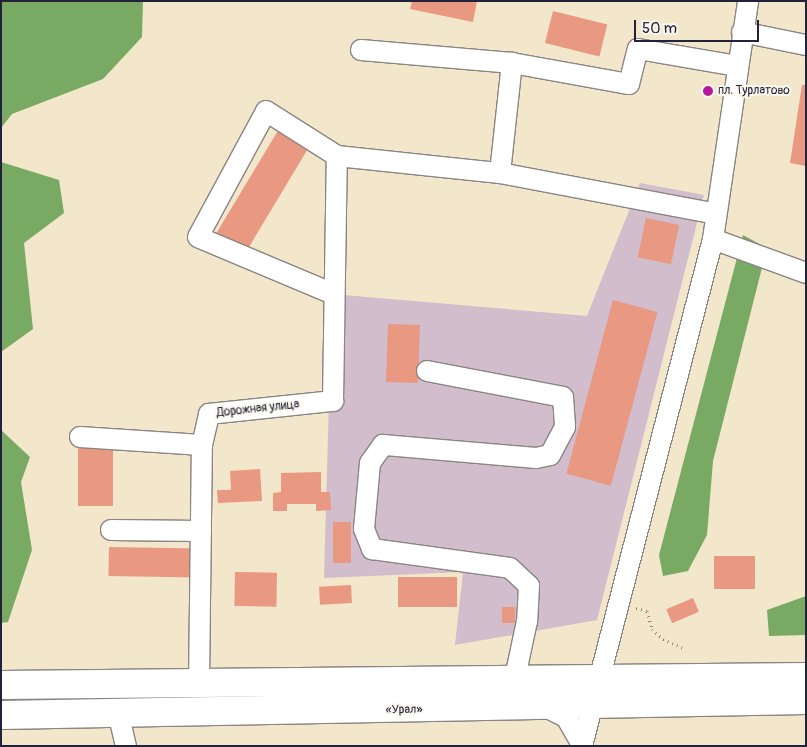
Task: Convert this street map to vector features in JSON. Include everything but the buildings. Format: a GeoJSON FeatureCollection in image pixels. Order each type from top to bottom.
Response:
{"type":"FeatureCollection","features":[{"type":"Feature","properties":{"kind":"highway","name":"«Урал»"},"geometry":{"type":"LineString","coordinates":[[1,715],[546,706],[597,694],[806,677]]}},
{"type":"Feature","properties":{"kind":"highway","name":"«Урал»"},"geometry":{"type":"LineString","coordinates":[[1,685],[514,682],[597,694],[806,700]]}},
{"type":"Feature","properties":{"kind":"street"},"geometry":{"type":"LineString","coordinates":[[582,745],[621,603],[713,239],[748,1]]}},
{"type":"Feature","properties":{"kind":"street"},"geometry":{"type":"LineString","coordinates":[[742,32],[806,45]]}},
{"type":"Feature","properties":{"kind":"street"},"geometry":{"type":"LineString","coordinates":[[361,50],[512,63],[629,84],[638,49],[737,66]]}},
{"type":"Feature","properties":{"kind":"street"},"geometry":{"type":"LineString","coordinates":[[500,173],[512,63]]}},
{"type":"Feature","properties":{"kind":"street"},"geometry":{"type":"LineString","coordinates":[[331,293],[198,237],[266,111],[337,156],[500,173],[716,214]]}},
{"type":"Feature","properties":{"kind":"street","name":"Дорожная улица"},"geometry":{"type":"LineString","coordinates":[[199,683],[202,445],[209,414],[333,401],[331,293],[337,156]]}},
{"type":"Feature","properties":{"kind":"street"},"geometry":{"type":"LineString","coordinates":[[713,239],[806,272]]}},
{"type":"Feature","properties":{"kind":"street"},"geometry":{"type":"LineString","coordinates":[[427,371],[563,397],[566,427],[550,455],[536,458],[383,445],[370,463],[364,529],[372,549],[510,568],[529,586],[527,621],[514,682]]}},
{"type":"Feature","properties":{"kind":"street"},"geometry":{"type":"LineString","coordinates":[[80,437],[202,445]]}},
{"type":"Feature","properties":{"kind":"street"},"geometry":{"type":"LineString","coordinates":[[111,530],[201,532]]}},
{"type":"Feature","properties":{"kind":"street"},"geometry":{"type":"LineString","coordinates":[[546,706],[566,717],[582,745]]}},
{"type":"Feature","properties":{"kind":"street"},"geometry":{"type":"LineString","coordinates":[[118,712],[126,746]]}},
{"type":"Feature","properties":{"kind":"path"},"geometry":{"type":"LineString","coordinates":[[621,603],[647,611],[652,629],[683,648]]}},
{"type":"Feature","properties":{"kind":"shaded area"},"geometry":{"type":"Polygon","coordinates":[[[640,183],[704,195],[597,620],[455,645],[463,572],[324,578],[332,294],[587,316],[640,183]]]}},
{"type":"Feature","properties":{"kind":"green space"},"geometry":{"type":"Polygon","coordinates":[[[1,1],[143,1],[142,37],[103,79],[12,114],[1,128],[1,1]]]}},
{"type":"Feature","properties":{"kind":"green space"},"geometry":{"type":"Polygon","coordinates":[[[1,162],[59,180],[64,213],[24,243],[33,329],[1,352],[1,162]]]}},
{"type":"Feature","properties":{"kind":"green space"},"geometry":{"type":"Polygon","coordinates":[[[743,235],[767,248],[713,461],[707,535],[688,571],[663,576],[659,555],[743,235]]]}},
{"type":"Feature","properties":{"kind":"green space"},"geometry":{"type":"Polygon","coordinates":[[[1,430],[30,457],[21,482],[32,550],[8,622],[1,623],[1,430]]]}},
{"type":"Feature","properties":{"kind":"green space"},"geometry":{"type":"Polygon","coordinates":[[[806,596],[806,635],[769,636],[767,610],[806,596]]]}},
{"type":"Feature","properties":{"kind":"place","name":"пл. Турлатово"},"geometry":{"type":"Point","coordinates":[708,91]}}]}
